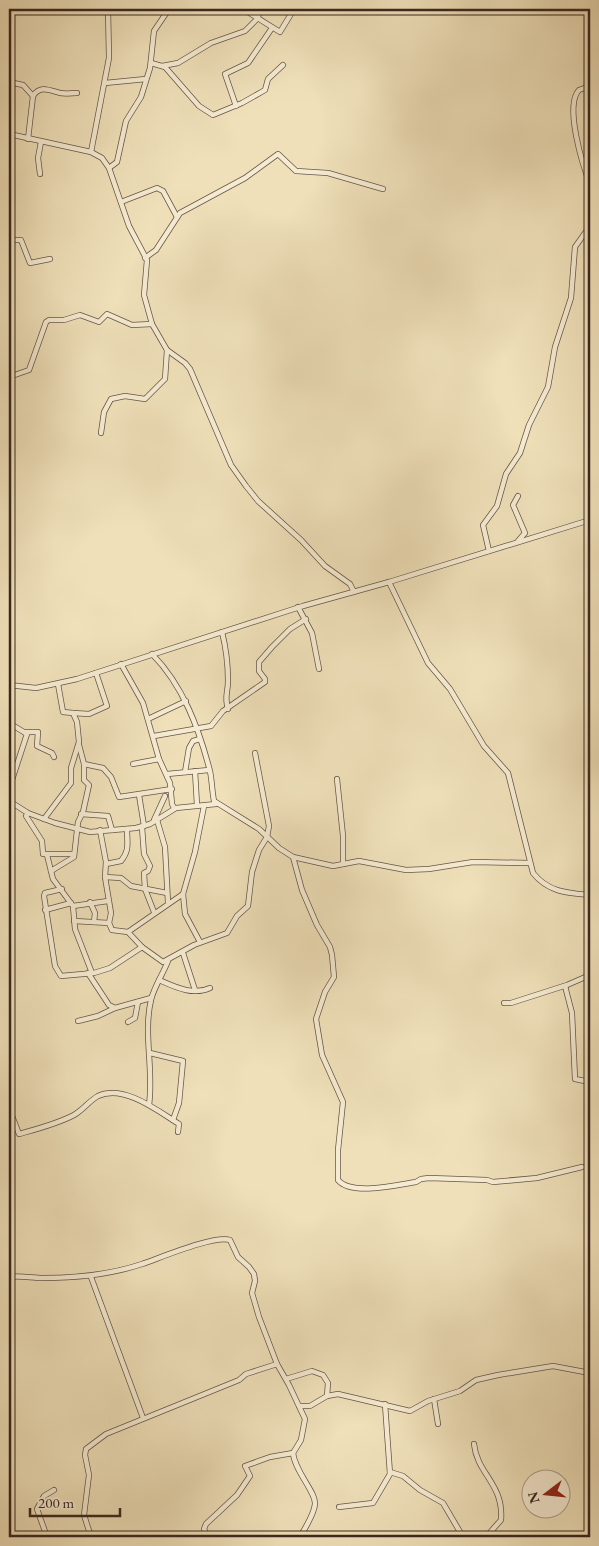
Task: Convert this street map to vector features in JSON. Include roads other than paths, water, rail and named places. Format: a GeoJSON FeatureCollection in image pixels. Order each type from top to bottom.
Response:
{"type":"FeatureCollection","features":[{"type":"Feature","properties":{"kind":"street"},"geometry":{"type":"LineString","coordinates":[[91,152],[105,83],[110,44],[108,9]]}},
{"type":"Feature","properties":{"kind":"street"},"geometry":{"type":"LineString","coordinates":[[109,168],[117,162],[126,121],[139,101],[151,63],[154,30],[169,9]]}},
{"type":"Feature","properties":{"kind":"street"},"geometry":{"type":"LineString","coordinates":[[243,9],[281,32],[294,9]]}},
{"type":"Feature","properties":{"kind":"street"},"geometry":{"type":"LineString","coordinates":[[151,63],[162,66],[178,63],[211,43],[245,31],[257,19],[261,9]]}},
{"type":"Feature","properties":{"kind":"street"},"geometry":{"type":"LineString","coordinates":[[236,106],[225,74],[248,64],[272,28]]}},
{"type":"Feature","properties":{"kind":"street"},"geometry":{"type":"LineString","coordinates":[[162,66],[210,115],[236,106],[265,90],[268,78],[283,66]]}},
{"type":"Feature","properties":{"kind":"street"},"geometry":{"type":"LineString","coordinates":[[105,83],[146,79]]}},
{"type":"Feature","properties":{"kind":"street"},"geometry":{"type":"LineString","coordinates":[[9,82],[23,85],[33,96]]}},
{"type":"Feature","properties":{"kind":"street"},"geometry":{"type":"LineString","coordinates":[[590,86],[579,90],[574,102],[578,145],[590,184]]}},
{"type":"Feature","properties":{"kind":"street"},"geometry":{"type":"LineString","coordinates":[[28,139],[33,96],[36,92],[45,88],[61,93],[78,93]]}},
{"type":"Feature","properties":{"kind":"street"},"geometry":{"type":"LineString","coordinates":[[9,134],[91,152],[102,158],[109,168],[129,226],[146,258],[144,295],[152,324],[167,350],[185,363],[190,370],[231,465],[258,501],[325,566],[350,584],[354,592]]}},
{"type":"Feature","properties":{"kind":"street"},"geometry":{"type":"LineString","coordinates":[[40,174],[38,158],[41,142]]}},
{"type":"Feature","properties":{"kind":"street"},"geometry":{"type":"LineString","coordinates":[[146,258],[156,250],[177,216],[245,178],[278,154],[296,171],[328,173],[383,189]]}},
{"type":"Feature","properties":{"kind":"street"},"geometry":{"type":"LineString","coordinates":[[121,202],[158,188],[163,191],[177,216]]}},
{"type":"Feature","properties":{"kind":"street"},"geometry":{"type":"LineString","coordinates":[[488,551],[483,525],[497,506],[506,474],[520,453],[529,425],[548,387],[555,347],[571,298],[575,247],[590,226]]}},
{"type":"Feature","properties":{"kind":"street"},"geometry":{"type":"LineString","coordinates":[[9,240],[21,240],[30,263],[50,259]]}},
{"type":"Feature","properties":{"kind":"street"},"geometry":{"type":"LineString","coordinates":[[9,377],[29,370],[46,322],[49,320],[64,320],[80,315],[99,322],[107,314],[136,326],[152,324]]}},
{"type":"Feature","properties":{"kind":"street"},"geometry":{"type":"LineString","coordinates":[[101,433],[104,412],[111,399],[125,396],[145,399],[165,379],[167,350]]}},
{"type":"Feature","properties":{"kind":"street"},"geometry":{"type":"LineString","coordinates":[[515,543],[525,533],[513,505],[518,496]]}},
{"type":"Feature","properties":{"kind":"street"},"geometry":{"type":"LineString","coordinates":[[9,685],[36,688],[58,684],[298,607],[389,582],[590,520]]}},
{"type":"Feature","properties":{"kind":"street"},"geometry":{"type":"LineString","coordinates":[[389,582],[428,663],[450,689],[484,746],[508,773],[529,863],[539,881],[553,890],[590,895]]}},
{"type":"Feature","properties":{"kind":"street"},"geometry":{"type":"LineString","coordinates":[[298,607],[312,633],[319,669]]}},
{"type":"Feature","properties":{"kind":"street"},"geometry":{"type":"LineString","coordinates":[[154,736],[197,730],[211,726],[228,709],[265,681],[259,671],[259,662],[284,635],[306,620]]}},
{"type":"Feature","properties":{"kind":"street"},"geometry":{"type":"LineString","coordinates":[[222,632],[227,659],[228,682],[224,695],[228,709]]}},
{"type":"Feature","properties":{"kind":"street"},"geometry":{"type":"LineString","coordinates":[[152,654],[163,666],[186,701],[200,739],[216,804]]}},
{"type":"Feature","properties":{"kind":"street"},"geometry":{"type":"LineString","coordinates":[[121,664],[140,696],[160,759],[172,789],[172,804],[174,808]]}},
{"type":"Feature","properties":{"kind":"street"},"geometry":{"type":"LineString","coordinates":[[58,684],[63,712],[87,715],[107,706],[96,673]]}},
{"type":"Feature","properties":{"kind":"street"},"geometry":{"type":"LineString","coordinates":[[148,719],[186,701]]}},
{"type":"Feature","properties":{"kind":"street"},"geometry":{"type":"LineString","coordinates":[[51,871],[70,861],[74,854],[77,828],[89,786],[84,778],[84,764],[78,744],[77,722],[73,713]]}},
{"type":"Feature","properties":{"kind":"street"},"geometry":{"type":"LineString","coordinates":[[9,723],[25,732],[38,732],[37,746],[52,752],[54,757]]}},
{"type":"Feature","properties":{"kind":"street"},"geometry":{"type":"LineString","coordinates":[[9,789],[27,736],[25,732]]}},
{"type":"Feature","properties":{"kind":"street"},"geometry":{"type":"LineString","coordinates":[[185,772],[190,745],[193,741],[200,739]]}},
{"type":"Feature","properties":{"kind":"street"},"geometry":{"type":"LineString","coordinates":[[44,819],[69,787],[71,768],[78,744]]}},
{"type":"Feature","properties":{"kind":"street"},"geometry":{"type":"LineString","coordinates":[[100,830],[111,913],[109,923],[112,930],[128,932],[142,947],[161,962],[168,961],[200,942],[227,933],[237,916],[247,909],[252,872],[259,850],[267,837],[268,822],[255,753]]}},
{"type":"Feature","properties":{"kind":"street"},"geometry":{"type":"LineString","coordinates":[[133,764],[160,759]]}},
{"type":"Feature","properties":{"kind":"street"},"geometry":{"type":"LineString","coordinates":[[84,764],[102,768],[111,777],[119,797],[172,789]]}},
{"type":"Feature","properties":{"kind":"street"},"geometry":{"type":"LineString","coordinates":[[9,767],[15,769]]}},
{"type":"Feature","properties":{"kind":"street"},"geometry":{"type":"LineString","coordinates":[[167,774],[209,770]]}},
{"type":"Feature","properties":{"kind":"street"},"geometry":{"type":"LineString","coordinates":[[195,771],[197,805]]}},
{"type":"Feature","properties":{"kind":"street"},"geometry":{"type":"LineString","coordinates":[[337,779],[343,836],[343,864]]}},
{"type":"Feature","properties":{"kind":"street"},"geometry":{"type":"LineString","coordinates":[[139,795],[144,854],[149,860],[150,866],[144,874],[145,889],[154,912]]}},
{"type":"Feature","properties":{"kind":"street"},"geometry":{"type":"LineString","coordinates":[[166,796],[155,821],[164,847],[168,903]]}},
{"type":"Feature","properties":{"kind":"street"},"geometry":{"type":"LineString","coordinates":[[9,801],[28,813],[90,832],[143,827],[174,808],[216,804],[259,829],[293,858],[333,866],[359,861],[406,870],[430,869],[473,862],[529,863]]}},
{"type":"Feature","properties":{"kind":"street"},"geometry":{"type":"LineString","coordinates":[[200,942],[185,914],[183,894],[195,852],[204,806]]}},
{"type":"Feature","properties":{"kind":"street"},"geometry":{"type":"LineString","coordinates":[[28,813],[27,817],[42,841],[42,854],[74,854]]}},
{"type":"Feature","properties":{"kind":"street"},"geometry":{"type":"LineString","coordinates":[[81,814],[107,815],[112,830]]}},
{"type":"Feature","properties":{"kind":"street"},"geometry":{"type":"LineString","coordinates":[[106,864],[121,861],[126,855],[129,848],[127,829]]}},
{"type":"Feature","properties":{"kind":"street"},"geometry":{"type":"LineString","coordinates":[[47,855],[53,879],[62,888],[72,905],[75,929],[90,973],[109,1005],[115,1008]]}},
{"type":"Feature","properties":{"kind":"street"},"geometry":{"type":"LineString","coordinates":[[293,858],[302,890],[316,926],[330,947],[332,955],[334,977],[324,992],[316,1019],[322,1055],[343,1102],[337,1176],[341,1184],[357,1189],[415,1183],[429,1178],[487,1180],[493,1182],[537,1178],[582,1167]]}},
{"type":"Feature","properties":{"kind":"street"},"geometry":{"type":"LineString","coordinates":[[105,877],[121,878],[129,885],[167,893]]}},
{"type":"Feature","properties":{"kind":"street"},"geometry":{"type":"LineString","coordinates":[[62,888],[45,893],[45,910],[56,970],[61,976],[90,973],[115,966],[135,950],[142,947]]}},
{"type":"Feature","properties":{"kind":"street"},"geometry":{"type":"LineString","coordinates":[[128,932],[154,912],[183,894]]}},
{"type":"Feature","properties":{"kind":"street"},"geometry":{"type":"LineString","coordinates":[[45,910],[90,902],[108,901]]}},
{"type":"Feature","properties":{"kind":"street"},"geometry":{"type":"LineString","coordinates":[[90,902],[95,913],[94,922]]}},
{"type":"Feature","properties":{"kind":"street"},"geometry":{"type":"LineString","coordinates":[[74,921],[109,923]]}},
{"type":"Feature","properties":{"kind":"street"},"geometry":{"type":"LineString","coordinates":[[183,953],[195,990]]}},
{"type":"Feature","properties":{"kind":"street"},"geometry":{"type":"LineString","coordinates":[[149,1104],[150,1053],[148,1028],[151,998],[168,961]]}},
{"type":"Feature","properties":{"kind":"street"},"geometry":{"type":"LineString","coordinates":[[504,1003],[511,1003],[565,986],[590,975]]}},
{"type":"Feature","properties":{"kind":"street"},"geometry":{"type":"LineString","coordinates":[[159,980],[181,990],[210,988]]}},
{"type":"Feature","properties":{"kind":"street"},"geometry":{"type":"LineString","coordinates":[[565,986],[572,1013],[575,1079],[590,1082]]}},
{"type":"Feature","properties":{"kind":"street"},"geometry":{"type":"LineString","coordinates":[[78,1021],[151,998]]}},
{"type":"Feature","properties":{"kind":"street"},"geometry":{"type":"LineString","coordinates":[[128,1022],[135,1018],[138,1002]]}},
{"type":"Feature","properties":{"kind":"street"},"geometry":{"type":"LineString","coordinates":[[150,1053],[183,1061],[179,1103],[173,1120]]}},
{"type":"Feature","properties":{"kind":"street"},"geometry":{"type":"LineString","coordinates":[[9,1108],[18,1134],[75,1114],[96,1097],[104,1094],[117,1094],[137,1098],[149,1104],[180,1125],[178,1132]]}},
{"type":"Feature","properties":{"kind":"street"},"geometry":{"type":"LineString","coordinates":[[9,1277],[75,1275],[91,1277],[229,1238],[238,1258],[249,1266],[254,1274],[252,1295],[277,1364],[304,1419],[301,1440],[293,1454],[298,1472],[315,1499],[315,1506],[300,1537]]}},
{"type":"Feature","properties":{"kind":"street"},"geometry":{"type":"LineString","coordinates":[[91,1277],[143,1418]]}},
{"type":"Feature","properties":{"kind":"street"},"geometry":{"type":"LineString","coordinates":[[91,1537],[84,1515],[89,1475],[85,1450],[97,1439],[143,1418],[239,1380],[246,1374],[277,1364]]}},
{"type":"Feature","properties":{"kind":"street"},"geometry":{"type":"LineString","coordinates":[[299,1406],[314,1405],[327,1396],[344,1395],[372,1404],[385,1404],[410,1412],[434,1399],[455,1393],[476,1380],[498,1374],[552,1366],[590,1373]]}},
{"type":"Feature","properties":{"kind":"street"},"geometry":{"type":"LineString","coordinates":[[286,1379],[312,1371],[324,1375],[328,1383],[327,1396]]}},
{"type":"Feature","properties":{"kind":"street"},"geometry":{"type":"LineString","coordinates":[[434,1399],[438,1424]]}},
{"type":"Feature","properties":{"kind":"street"},"geometry":{"type":"LineString","coordinates":[[339,1507],[373,1503],[381,1487],[386,1483],[390,1472],[385,1404]]}},
{"type":"Feature","properties":{"kind":"street"},"geometry":{"type":"LineString","coordinates":[[474,1444],[478,1461],[486,1470],[500,1498],[501,1520],[486,1537]]}},
{"type":"Feature","properties":{"kind":"street"},"geometry":{"type":"LineString","coordinates":[[208,1537],[204,1529],[206,1524],[237,1495],[250,1476],[246,1466],[270,1457],[293,1454]]}},
{"type":"Feature","properties":{"kind":"street"},"geometry":{"type":"LineString","coordinates":[[390,1472],[404,1476],[420,1490],[443,1503],[463,1537]]}},
{"type":"Feature","properties":{"kind":"street"},"geometry":{"type":"LineString","coordinates":[[47,1537],[37,1510],[44,1496],[54,1490]]}}]}
